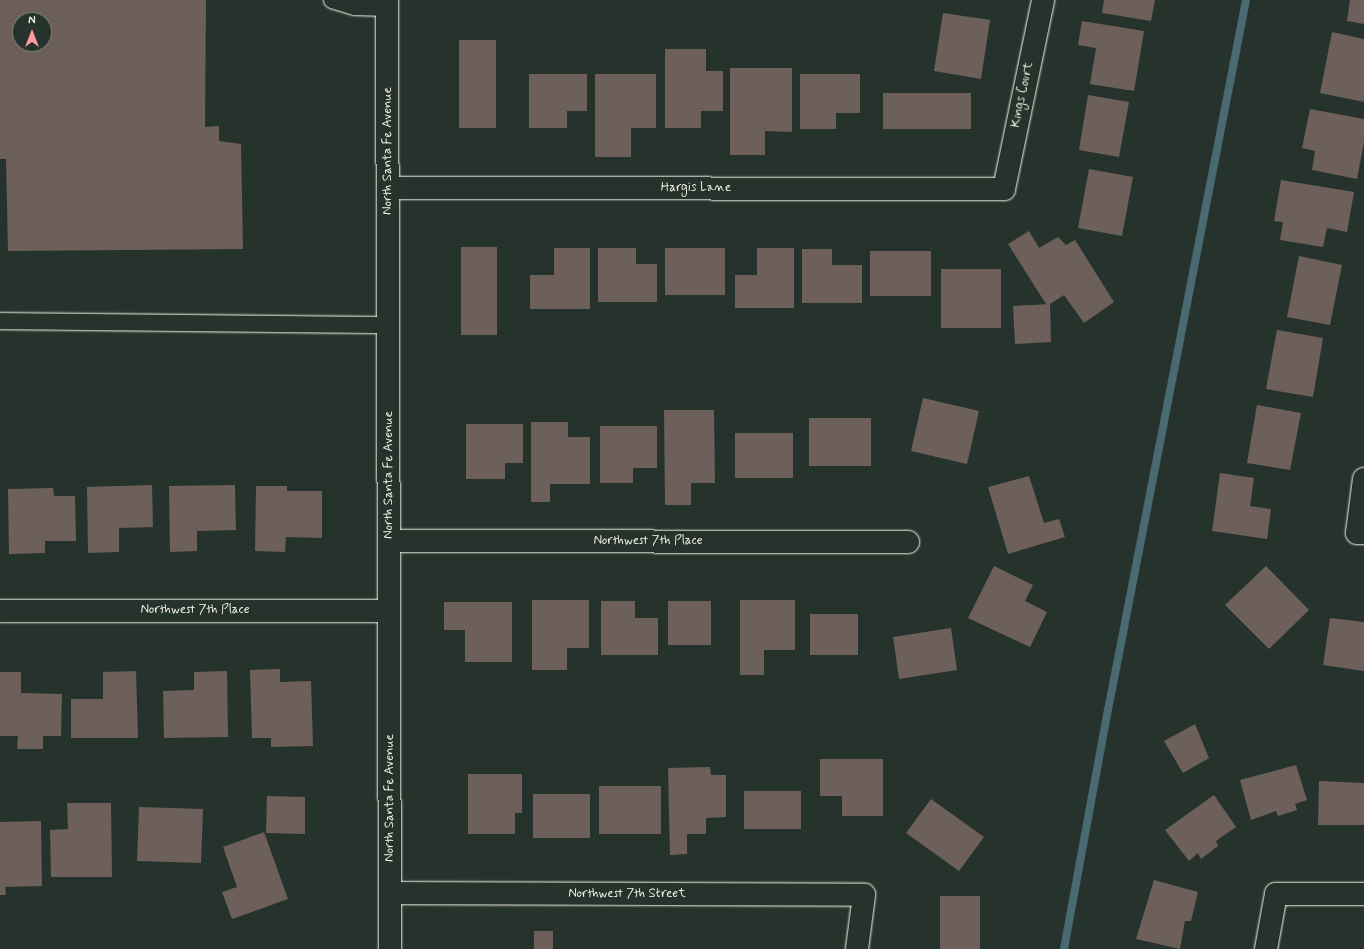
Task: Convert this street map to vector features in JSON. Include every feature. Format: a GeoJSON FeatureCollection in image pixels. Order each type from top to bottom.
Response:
{"type":"FeatureCollection","features":[{"type":"Feature","properties":{"kind":"street","name":"Kings Court"},"geometry":{"type":"LineString","coordinates":[[1004,189],[1043,0]]}},
{"type":"Feature","properties":{"kind":"street","name":"North Santa Fe Avenue"},"geometry":{"type":"LineString","coordinates":[[387,4],[390,949]]}},
{"type":"Feature","properties":{"kind":"street","name":"Hargis Lane"},"geometry":{"type":"LineString","coordinates":[[388,188],[1004,189]]}},
{"type":"Feature","properties":{"kind":"street"},"geometry":{"type":"LineString","coordinates":[[1361,533],[1364,479]]}},
{"type":"Feature","properties":{"kind":"street","name":"Northwest 7th Place"},"geometry":{"type":"LineString","coordinates":[[389,542],[908,542]]}},
{"type":"Feature","properties":{"kind":"street","name":"Northwest 7th Place"},"geometry":{"type":"LineString","coordinates":[[0,611],[389,610]]}},
{"type":"Feature","properties":{"kind":"street","name":"Northwest 7th Street"},"geometry":{"type":"LineString","coordinates":[[390,893],[864,895],[857,949]]}},
{"type":"Feature","properties":{"kind":"street"},"geometry":{"type":"LineString","coordinates":[[1266,949],[1276,894],[1364,894]]}},
{"type":"Feature","properties":{"kind":"lane"},"geometry":{"type":"LineString","coordinates":[[332,0],[355,7],[387,4]]}},
{"type":"Feature","properties":{"kind":"lane"},"geometry":{"type":"LineString","coordinates":[[0,321],[388,325]]}},
{"type":"Feature","properties":{"kind":"building"},"geometry":{"type":"Polygon","coordinates":[[[0,0],[206,0],[205,127],[219,126],[219,141],[241,144],[243,249],[8,251],[6,159],[0,159],[0,0]]]}},
{"type":"Feature","properties":{"kind":"building"},"geometry":{"type":"Polygon","coordinates":[[[1104,0],[1155,0],[1151,21],[1102,13],[1104,0]]]}},
{"type":"Feature","properties":{"kind":"building"},"geometry":{"type":"Polygon","coordinates":[[[1350,0],[1364,0],[1364,24],[1347,21],[1350,0]]]}},
{"type":"Feature","properties":{"kind":"building"},"geometry":{"type":"Polygon","coordinates":[[[943,13],[990,20],[981,79],[934,71],[943,13]]]}},
{"type":"Feature","properties":{"kind":"building"},"geometry":{"type":"Polygon","coordinates":[[[1082,21],[1144,31],[1134,91],[1090,84],[1096,48],[1078,45],[1082,21]]]}},
{"type":"Feature","properties":{"kind":"building"},"geometry":{"type":"Polygon","coordinates":[[[1332,32],[1364,39],[1364,102],[1320,93],[1332,32]]]}},
{"type":"Feature","properties":{"kind":"building"},"geometry":{"type":"Polygon","coordinates":[[[459,40],[496,40],[496,128],[459,128],[459,40]]]}},
{"type":"Feature","properties":{"kind":"building"},"geometry":{"type":"Polygon","coordinates":[[[665,49],[706,49],[706,71],[723,71],[723,111],[701,111],[701,128],[665,128],[665,49]]]}},
{"type":"Feature","properties":{"kind":"building"},"geometry":{"type":"Polygon","coordinates":[[[730,68],[792,68],[792,132],[765,131],[765,155],[730,155],[730,68]]]}},
{"type":"Feature","properties":{"kind":"building"},"geometry":{"type":"Polygon","coordinates":[[[529,74],[587,74],[587,111],[567,111],[567,128],[529,128],[529,74]]]}},
{"type":"Feature","properties":{"kind":"building"},"geometry":{"type":"Polygon","coordinates":[[[595,74],[656,74],[656,128],[631,128],[631,157],[595,157],[595,74]]]}},
{"type":"Feature","properties":{"kind":"building"},"geometry":{"type":"Polygon","coordinates":[[[800,74],[860,74],[860,113],[836,113],[836,129],[800,129],[800,74]]]}},
{"type":"Feature","properties":{"kind":"building"},"geometry":{"type":"Polygon","coordinates":[[[883,93],[971,93],[971,129],[883,129],[883,93]]]}},
{"type":"Feature","properties":{"kind":"building"},"geometry":{"type":"Polygon","coordinates":[[[1088,95],[1129,102],[1119,157],[1079,150],[1088,95]]]}},
{"type":"Feature","properties":{"kind":"building"},"geometry":{"type":"Polygon","coordinates":[[[1310,109],[1364,119],[1364,142],[1357,179],[1312,170],[1315,151],[1302,148],[1310,109]]]}},
{"type":"Feature","properties":{"kind":"building"},"geometry":{"type":"Polygon","coordinates":[[[1089,169],[1133,177],[1122,236],[1078,228],[1089,169]]]}},
{"type":"Feature","properties":{"kind":"building"},"geometry":{"type":"Polygon","coordinates":[[[1281,180],[1354,192],[1347,232],[1327,228],[1323,247],[1280,240],[1283,222],[1274,221],[1281,180]]]}},
{"type":"Feature","properties":{"kind":"building"},"geometry":{"type":"Polygon","coordinates":[[[1029,231],[1039,248],[1058,237],[1066,245],[1075,240],[1114,302],[1084,323],[1064,295],[1050,304],[1046,304],[1008,244],[1029,231]]]}},
{"type":"Feature","properties":{"kind":"building"},"geometry":{"type":"Polygon","coordinates":[[[461,247],[497,247],[497,335],[461,335],[461,247]]]}},
{"type":"Feature","properties":{"kind":"building"},"geometry":{"type":"Polygon","coordinates":[[[554,248],[590,248],[590,309],[530,309],[530,275],[554,275],[554,248]]]}},
{"type":"Feature","properties":{"kind":"building"},"geometry":{"type":"Polygon","coordinates":[[[598,248],[636,248],[636,264],[657,264],[657,302],[598,302],[598,248]]]}},
{"type":"Feature","properties":{"kind":"building"},"geometry":{"type":"Polygon","coordinates":[[[665,248],[725,248],[725,295],[665,295],[665,248]]]}},
{"type":"Feature","properties":{"kind":"building"},"geometry":{"type":"Polygon","coordinates":[[[757,248],[794,248],[794,308],[735,308],[735,275],[757,275],[757,248]]]}},
{"type":"Feature","properties":{"kind":"building"},"geometry":{"type":"Polygon","coordinates":[[[802,249],[832,249],[832,265],[862,265],[862,303],[802,303],[802,249]]]}},
{"type":"Feature","properties":{"kind":"building"},"geometry":{"type":"Polygon","coordinates":[[[870,251],[931,251],[931,296],[870,296],[870,251]]]}},
{"type":"Feature","properties":{"kind":"building"},"geometry":{"type":"Polygon","coordinates":[[[1299,256],[1342,265],[1330,325],[1287,317],[1299,256]]]}},
{"type":"Feature","properties":{"kind":"building"},"geometry":{"type":"Polygon","coordinates":[[[941,269],[1001,269],[1001,328],[941,328],[941,269]]]}},
{"type":"Feature","properties":{"kind":"building"},"geometry":{"type":"Polygon","coordinates":[[[1050,304],[1051,342],[1015,344],[1013,306],[1050,304]]]}},
{"type":"Feature","properties":{"kind":"building"},"geometry":{"type":"Polygon","coordinates":[[[1277,330],[1323,338],[1313,397],[1266,389],[1277,330]]]}},
{"type":"Feature","properties":{"kind":"building"},"geometry":{"type":"Polygon","coordinates":[[[923,398],[979,411],[967,464],[911,451],[923,398]]]}},
{"type":"Feature","properties":{"kind":"building"},"geometry":{"type":"Polygon","coordinates":[[[1257,405],[1301,413],[1290,470],[1247,463],[1257,405]]]}},
{"type":"Feature","properties":{"kind":"building"},"geometry":{"type":"Polygon","coordinates":[[[664,410],[714,410],[715,483],[691,483],[691,505],[665,505],[664,410]]]}},
{"type":"Feature","properties":{"kind":"building"},"geometry":{"type":"Polygon","coordinates":[[[809,418],[871,418],[871,466],[809,466],[809,418]]]}},
{"type":"Feature","properties":{"kind":"building"},"geometry":{"type":"Polygon","coordinates":[[[531,422],[568,422],[568,437],[590,437],[590,484],[550,484],[550,502],[531,502],[531,422]]]}},
{"type":"Feature","properties":{"kind":"building"},"geometry":{"type":"Polygon","coordinates":[[[466,424],[523,424],[523,463],[505,463],[505,479],[466,479],[466,424]]]}},
{"type":"Feature","properties":{"kind":"building"},"geometry":{"type":"Polygon","coordinates":[[[600,426],[657,426],[657,468],[633,468],[633,483],[600,483],[600,426]]]}},
{"type":"Feature","properties":{"kind":"building"},"geometry":{"type":"Polygon","coordinates":[[[735,433],[793,433],[793,478],[735,478],[735,433]]]}},
{"type":"Feature","properties":{"kind":"building"},"geometry":{"type":"Polygon","coordinates":[[[1220,473],[1254,478],[1250,506],[1271,509],[1267,539],[1212,531],[1220,473]]]}},
{"type":"Feature","properties":{"kind":"building"},"geometry":{"type":"Polygon","coordinates":[[[1029,476],[1044,523],[1059,519],[1065,537],[1008,554],[988,487],[1029,476]]]}},
{"type":"Feature","properties":{"kind":"building"},"geometry":{"type":"Polygon","coordinates":[[[152,485],[153,527],[119,528],[119,552],[88,553],[87,487],[152,485]]]}},
{"type":"Feature","properties":{"kind":"building"},"geometry":{"type":"Polygon","coordinates":[[[235,485],[236,530],[197,531],[197,551],[170,552],[169,486],[235,485]]]}},
{"type":"Feature","properties":{"kind":"building"},"geometry":{"type":"Polygon","coordinates":[[[256,486],[287,486],[287,491],[322,491],[322,538],[286,537],[285,552],[255,551],[256,486]]]}},
{"type":"Feature","properties":{"kind":"building"},"geometry":{"type":"Polygon","coordinates":[[[53,488],[54,496],[75,496],[76,541],[45,541],[45,553],[9,554],[8,489],[53,488]]]}},
{"type":"Feature","properties":{"kind":"building"},"geometry":{"type":"Polygon","coordinates":[[[994,566],[1033,585],[1025,601],[1047,612],[1030,647],[968,618],[994,566]]]}},
{"type":"Feature","properties":{"kind":"building"},"geometry":{"type":"Polygon","coordinates":[[[1266,566],[1309,610],[1269,649],[1225,605],[1266,566]]]}},
{"type":"Feature","properties":{"kind":"building"},"geometry":{"type":"Polygon","coordinates":[[[532,600],[589,600],[589,648],[567,648],[567,670],[532,670],[532,600]]]}},
{"type":"Feature","properties":{"kind":"building"},"geometry":{"type":"Polygon","coordinates":[[[740,600],[795,600],[795,650],[764,650],[764,675],[740,675],[740,600]]]}},
{"type":"Feature","properties":{"kind":"building"},"geometry":{"type":"Polygon","coordinates":[[[601,601],[635,601],[635,618],[658,618],[658,655],[601,655],[601,601]]]}},
{"type":"Feature","properties":{"kind":"building"},"geometry":{"type":"Polygon","coordinates":[[[668,601],[711,601],[711,645],[668,645],[668,601]]]}},
{"type":"Feature","properties":{"kind":"building"},"geometry":{"type":"Polygon","coordinates":[[[444,602],[512,602],[512,662],[465,662],[465,630],[444,630],[444,602]]]}},
{"type":"Feature","properties":{"kind":"building"},"geometry":{"type":"Polygon","coordinates":[[[810,614],[858,614],[858,655],[810,655],[810,614]]]}},
{"type":"Feature","properties":{"kind":"building"},"geometry":{"type":"Polygon","coordinates":[[[1330,618],[1364,622],[1364,671],[1323,665],[1330,618]]]}},
{"type":"Feature","properties":{"kind":"building"},"geometry":{"type":"Polygon","coordinates":[[[951,628],[957,670],[899,679],[893,637],[951,628]]]}},
{"type":"Feature","properties":{"kind":"building"},"geometry":{"type":"Polygon","coordinates":[[[280,669],[280,682],[311,681],[313,746],[271,747],[271,738],[252,738],[250,670],[280,669]]]}},
{"type":"Feature","properties":{"kind":"building"},"geometry":{"type":"Polygon","coordinates":[[[136,671],[138,738],[71,738],[71,699],[103,699],[103,672],[136,671]]]}},
{"type":"Feature","properties":{"kind":"building"},"geometry":{"type":"Polygon","coordinates":[[[227,671],[228,737],[164,738],[163,691],[194,690],[194,672],[227,671]]]}},
{"type":"Feature","properties":{"kind":"building"},"geometry":{"type":"Polygon","coordinates":[[[0,672],[21,672],[21,693],[62,694],[61,736],[43,736],[43,749],[17,749],[18,736],[0,736],[0,672]]]}},
{"type":"Feature","properties":{"kind":"building"},"geometry":{"type":"Polygon","coordinates":[[[1195,724],[1209,758],[1183,773],[1164,741],[1195,724]]]}},
{"type":"Feature","properties":{"kind":"building"},"geometry":{"type":"Polygon","coordinates":[[[820,759],[883,759],[883,816],[842,816],[842,796],[820,796],[820,759]]]}},
{"type":"Feature","properties":{"kind":"building"},"geometry":{"type":"Polygon","coordinates":[[[1296,765],[1307,800],[1295,804],[1297,810],[1278,816],[1276,811],[1251,820],[1240,780],[1296,765]]]}},
{"type":"Feature","properties":{"kind":"building"},"geometry":{"type":"Polygon","coordinates":[[[710,767],[711,775],[726,775],[726,817],[706,818],[706,834],[687,834],[687,854],[670,855],[668,768],[710,767]]]}},
{"type":"Feature","properties":{"kind":"building"},"geometry":{"type":"Polygon","coordinates":[[[468,774],[522,774],[522,813],[515,813],[515,834],[468,834],[468,774]]]}},
{"type":"Feature","properties":{"kind":"building"},"geometry":{"type":"Polygon","coordinates":[[[1319,781],[1364,783],[1364,825],[1318,825],[1319,781]]]}},
{"type":"Feature","properties":{"kind":"building"},"geometry":{"type":"Polygon","coordinates":[[[599,786],[661,786],[661,834],[599,834],[599,786]]]}},
{"type":"Feature","properties":{"kind":"building"},"geometry":{"type":"Polygon","coordinates":[[[744,791],[801,791],[801,829],[744,829],[744,791]]]}},
{"type":"Feature","properties":{"kind":"building"},"geometry":{"type":"Polygon","coordinates":[[[533,794],[590,794],[590,838],[533,838],[533,794]]]}},
{"type":"Feature","properties":{"kind":"building"},"geometry":{"type":"Polygon","coordinates":[[[1214,795],[1236,827],[1216,841],[1218,846],[1201,859],[1198,853],[1189,861],[1165,830],[1214,795]]]}},
{"type":"Feature","properties":{"kind":"building"},"geometry":{"type":"Polygon","coordinates":[[[267,796],[305,797],[305,834],[266,833],[267,796]]]}},
{"type":"Feature","properties":{"kind":"building"},"geometry":{"type":"Polygon","coordinates":[[[931,799],[984,837],[959,871],[906,833],[931,799]]]}},
{"type":"Feature","properties":{"kind":"building"},"geometry":{"type":"Polygon","coordinates":[[[67,803],[111,803],[112,877],[51,877],[50,830],[68,829],[67,803]]]}},
{"type":"Feature","properties":{"kind":"building"},"geometry":{"type":"Polygon","coordinates":[[[139,807],[203,809],[201,863],[137,861],[139,807]]]}},
{"type":"Feature","properties":{"kind":"building"},"geometry":{"type":"Polygon","coordinates":[[[41,821],[42,886],[5,887],[6,895],[0,895],[0,822],[41,821]]]}},
{"type":"Feature","properties":{"kind":"building"},"geometry":{"type":"Polygon","coordinates":[[[264,832],[288,899],[232,919],[222,892],[237,887],[223,847],[264,832]]]}},
{"type":"Feature","properties":{"kind":"building"},"geometry":{"type":"Polygon","coordinates":[[[1154,880],[1198,892],[1191,921],[1185,921],[1180,949],[1136,939],[1154,880]]]}},
{"type":"Feature","properties":{"kind":"building"},"geometry":{"type":"Polygon","coordinates":[[[940,896],[980,896],[980,949],[940,949],[940,896]]]}},
{"type":"Feature","properties":{"kind":"building"},"geometry":{"type":"Polygon","coordinates":[[[534,931],[553,931],[553,949],[534,949],[534,931]]]}},
{"type":"Feature","properties":{"kind":"waterway"},"geometry":{"type":"LineString","coordinates":[[1064,949],[1108,710],[1246,0]]}}]}
